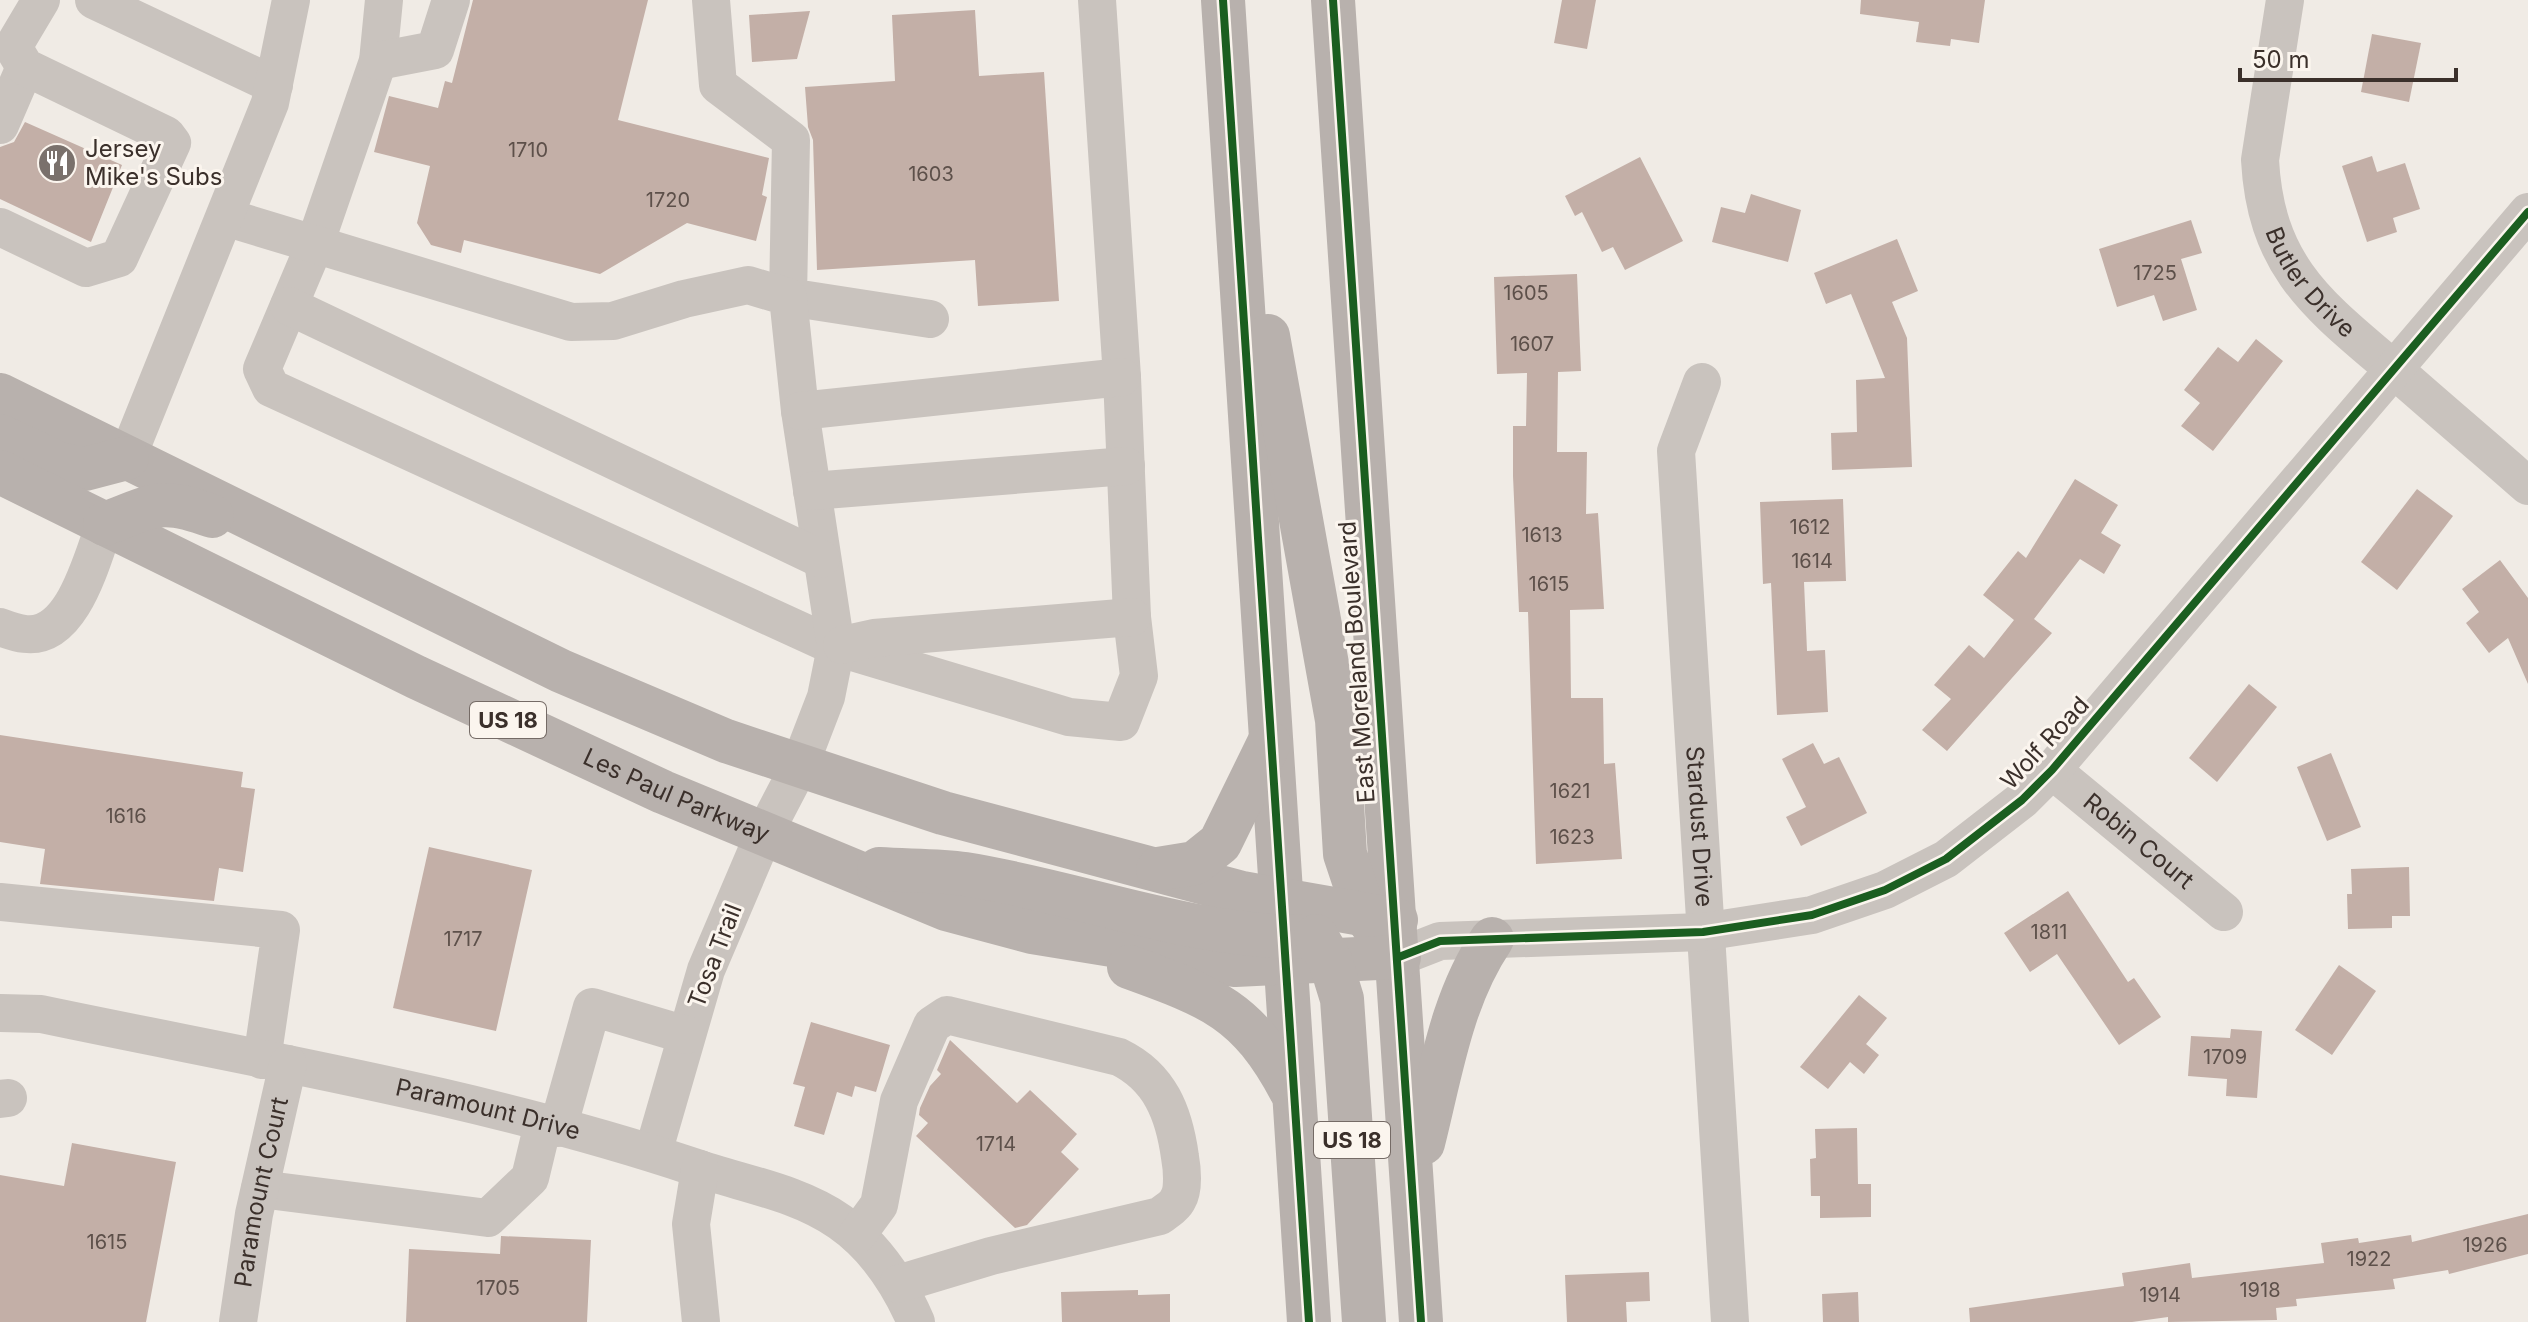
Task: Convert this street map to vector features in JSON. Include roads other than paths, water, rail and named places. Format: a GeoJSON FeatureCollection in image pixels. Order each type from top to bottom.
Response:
{"type":"FeatureCollection","features":[{"type":"Feature","properties":{"kind":"main road"},"geometry":{"type":"LineString","coordinates":[[849,867],[964,874],[1192,924],[1300,939],[1270,742],[1223,0]]}},
{"type":"Feature","properties":{"kind":"main road","name":"East Moreland Boulevard"},"geometry":{"type":"LineString","coordinates":[[1333,0],[1384,930],[1413,1184],[1421,1322]]}},
{"type":"Feature","properties":{"kind":"main road"},"geometry":{"type":"LineString","coordinates":[[1239,222],[1274,364],[1337,720],[1345,854],[1384,930]]}},
{"type":"Feature","properties":{"kind":"main road","name":"Les Paul Parkway"},"geometry":{"type":"LineString","coordinates":[[0,395],[561,671],[726,741],[943,813],[1242,893],[1300,939],[1384,930]]}},
{"type":"Feature","properties":{"kind":"main road"},"geometry":{"type":"LineString","coordinates":[[0,436],[72,467],[85,469],[127,458]]}},
{"type":"Feature","properties":{"kind":"main road","name":"Les Paul Parkway"},"geometry":{"type":"LineString","coordinates":[[0,472],[416,677],[663,792],[946,909],[1032,932],[1235,965],[1300,939],[1384,930]]}},
{"type":"Feature","properties":{"kind":"main road"},"geometry":{"type":"LineString","coordinates":[[105,524],[159,503],[180,504],[216,518],[393,608],[459,621]]}},
{"type":"Feature","properties":{"kind":"main road"},"geometry":{"type":"LineString","coordinates":[[1158,869],[1195,863],[1220,843],[1270,742]]}},
{"type":"Feature","properties":{"kind":"main road","name":"US 18"},"geometry":{"type":"LineString","coordinates":[[1032,932],[1189,989],[1227,1011],[1252,1030],[1274,1058],[1296,1100]]}},
{"type":"Feature","properties":{"kind":"main road","name":"US 18"},"geometry":{"type":"LineString","coordinates":[[1300,939],[1296,1100],[1309,1322]]}},
{"type":"Feature","properties":{"kind":"main road","name":"US 18"},"geometry":{"type":"LineString","coordinates":[[1300,939],[1344,1020],[1364,1322]]}},
{"type":"Feature","properties":{"kind":"main road"},"geometry":{"type":"LineString","coordinates":[[1413,1184],[1457,1002],[1470,972],[1492,939]]}},
{"type":"Feature","properties":{"kind":"street"},"geometry":{"type":"LineString","coordinates":[[0,227],[86,268],[119,258],[172,143],[161,133],[25,67],[13,47],[41,0]]}},
{"type":"Feature","properties":{"kind":"street"},"geometry":{"type":"LineString","coordinates":[[94,0],[274,85]]}},
{"type":"Feature","properties":{"kind":"street"},"geometry":{"type":"LineString","coordinates":[[127,458],[250,157],[274,85],[291,0]]}},
{"type":"Feature","properties":{"kind":"street"},"geometry":{"type":"LineString","coordinates":[[384,0],[378,61],[315,244],[262,369],[271,388],[836,647],[1069,717],[1121,722],[1139,676],[1132,617],[1122,377],[1097,0]]}},
{"type":"Feature","properties":{"kind":"street"},"geometry":{"type":"LineString","coordinates":[[378,61],[435,50],[451,0]]}},
{"type":"Feature","properties":{"kind":"street"},"geometry":{"type":"LineString","coordinates":[[711,0],[718,85],[791,140],[788,297],[800,411],[836,647]]}},
{"type":"Feature","properties":{"kind":"street","name":"Butler Drive"},"geometry":{"type":"LineString","coordinates":[[2285,0],[2260,160],[2275,240],[2294,274],[2326,313],[2528,486]]}},
{"type":"Feature","properties":{"kind":"street"},"geometry":{"type":"LineString","coordinates":[[0,125],[25,67]]}},
{"type":"Feature","properties":{"kind":"street"},"geometry":{"type":"LineString","coordinates":[[0,208],[81,249],[99,246],[161,133]]}},
{"type":"Feature","properties":{"kind":"street","name":"Wolf Road"},"geometry":{"type":"LineString","coordinates":[[1384,930],[1440,941],[1703,932],[1812,915],[1899,884],[1977,837],[2052,770],[2528,212]]}},
{"type":"Feature","properties":{"kind":"street"},"geometry":{"type":"LineString","coordinates":[[225,217],[571,322],[613,321],[684,299],[748,285],[788,297],[930,319]]}},
{"type":"Feature","properties":{"kind":"street"},"geometry":{"type":"LineString","coordinates":[[289,306],[821,559]]}},
{"type":"Feature","properties":{"kind":"street"},"geometry":{"type":"LineString","coordinates":[[800,411],[1122,377]]}},
{"type":"Feature","properties":{"kind":"street","name":"Stardust Drive"},"geometry":{"type":"LineString","coordinates":[[1702,382],[1676,451],[1703,932],[1730,1322]]}},
{"type":"Feature","properties":{"kind":"street"},"geometry":{"type":"LineString","coordinates":[[812,491],[1126,466]]}},
{"type":"Feature","properties":{"kind":"street"},"geometry":{"type":"LineString","coordinates":[[0,627],[27,635],[56,626],[77,598],[105,524]]}},
{"type":"Feature","properties":{"kind":"street"},"geometry":{"type":"LineString","coordinates":[[836,647],[874,638],[1132,617]]}},
{"type":"Feature","properties":{"kind":"street","name":"Tosa Trail"},"geometry":{"type":"LineString","coordinates":[[653,1153],[706,970],[764,834],[799,767],[826,697],[836,647]]}},
{"type":"Feature","properties":{"kind":"street","name":"Robin Court"},"geometry":{"type":"LineString","coordinates":[[2052,770],[2224,912]]}},
{"type":"Feature","properties":{"kind":"street","name":"Paramount Court"},"geometry":{"type":"LineString","coordinates":[[0,902],[281,930],[275,1062],[260,1189],[238,1322]]}},
{"type":"Feature","properties":{"kind":"street"},"geometry":{"type":"LineString","coordinates":[[260,1189],[488,1218],[530,1178],[592,1007],[686,1035]]}},
{"type":"Feature","properties":{"kind":"street","name":"Paramount Drive"},"geometry":{"type":"LineString","coordinates":[[0,1013],[41,1014],[383,1082],[653,1153],[786,1195],[825,1213],[857,1235],[898,1284],[913,1322]]}},
{"type":"Feature","properties":{"kind":"street"},"geometry":{"type":"LineString","coordinates":[[857,1235],[879,1205],[899,1101],[932,1025],[947,1015],[1119,1057],[1140,1067],[1157,1087],[1175,1121],[1182,1172],[1179,1199],[1160,1216],[991,1256],[898,1284]]}},
{"type":"Feature","properties":{"kind":"street"},"geometry":{"type":"LineString","coordinates":[[700,1169],[691,1224],[701,1322]]}},
{"type":"Feature","properties":{"kind":"place","name":"Jersey Mike's Subs"},"geometry":{"type":"Point","coordinates":[57,163]}}]}
